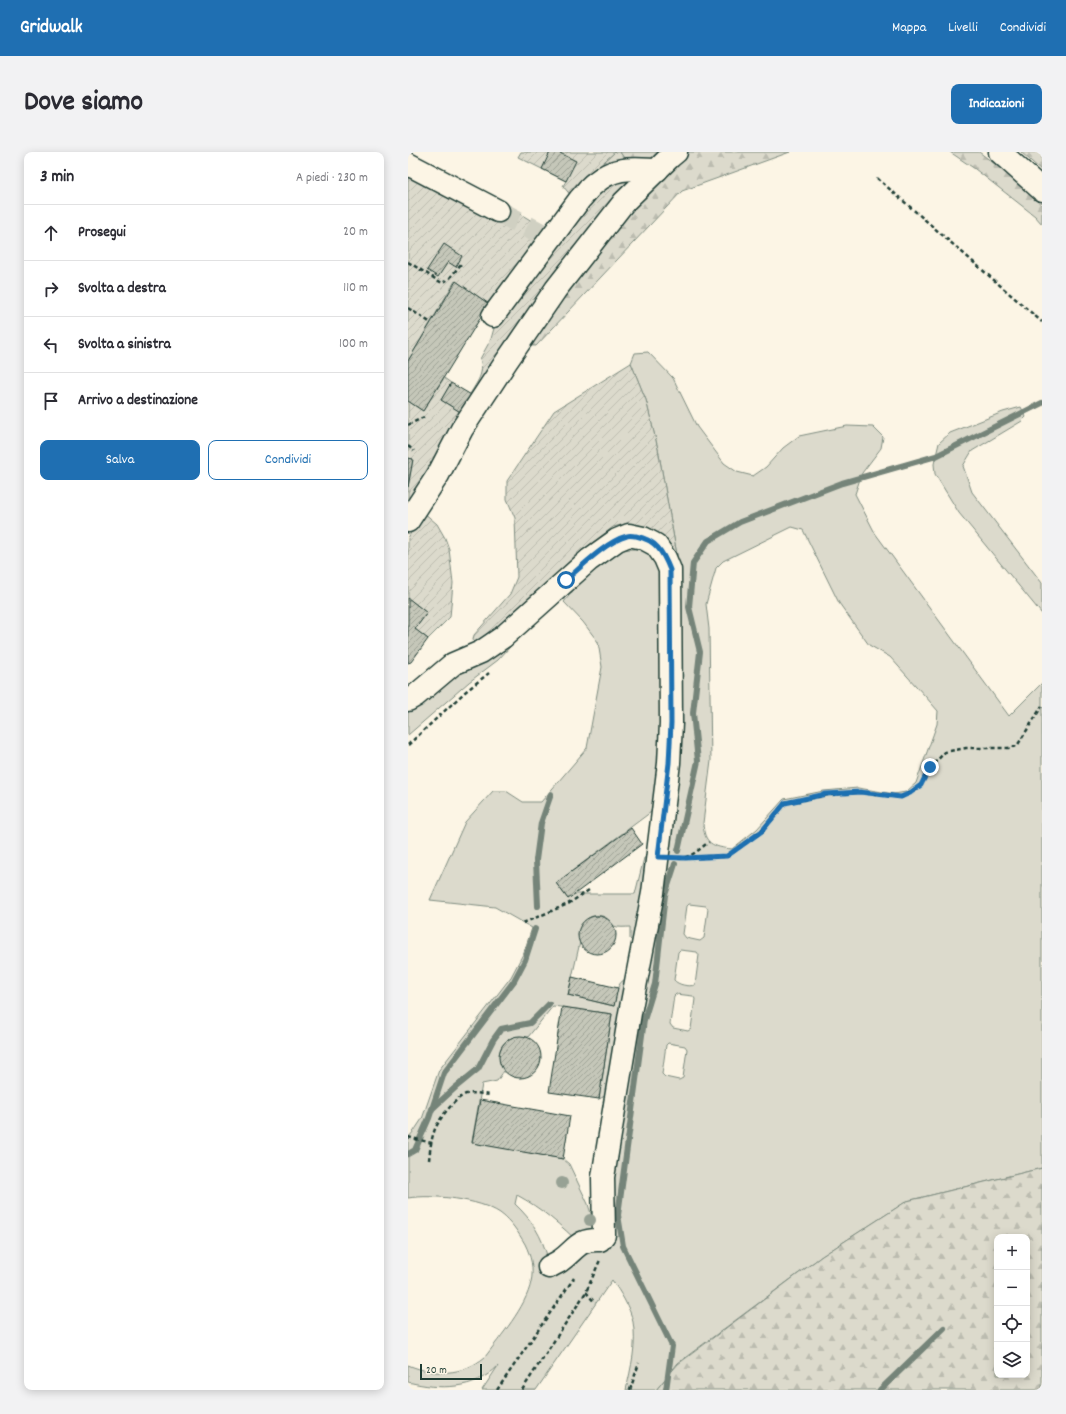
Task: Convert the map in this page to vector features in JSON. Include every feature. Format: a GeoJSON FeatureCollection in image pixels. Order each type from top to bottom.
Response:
{"type":"FeatureCollection","features":[{"type":"Feature","properties":{"kind":"street"},"geometry":{"type":"LineString","coordinates":[[408,521],[438,475],[462,429],[552,296],[624,202],[670,156],[676,152]]}},
{"type":"Feature","properties":{"kind":"street"},"geometry":{"type":"LineString","coordinates":[[1000,152],[1042,190]]}},
{"type":"Feature","properties":{"kind":"street"},"geometry":{"type":"LineString","coordinates":[[408,164],[498,211]]}},
{"type":"Feature","properties":{"kind":"street"},"geometry":{"type":"LineString","coordinates":[[493,316],[547,236],[594,183],[613,171],[630,169],[657,170]]}},
{"type":"Feature","properties":{"kind":"street"},"geometry":{"type":"LineString","coordinates":[[408,700],[415,696],[453,664],[480,652],[503,637],[583,565],[616,540],[629,535],[643,538],[656,545],[665,558],[670,570],[671,723],[669,763],[658,857],[603,1177],[604,1235],[600,1240],[591,1240],[580,1243],[559,1261],[549,1267]]}},
{"type":"Feature","properties":{"kind":"path"},"geometry":{"type":"LineString","coordinates":[[877,178],[1042,322]]}},
{"type":"Feature","properties":{"kind":"path"},"geometry":{"type":"LineString","coordinates":[[408,262],[442,283],[449,279],[461,264]]}},
{"type":"Feature","properties":{"kind":"path"},"geometry":{"type":"LineString","coordinates":[[408,308],[431,323]]}},
{"type":"Feature","properties":{"kind":"path"},"geometry":{"type":"LineString","coordinates":[[408,425],[424,417]]}},
{"type":"Feature","properties":{"kind":"path"},"geometry":{"type":"LineString","coordinates":[[408,446],[414,451]]}},
{"type":"Feature","properties":{"kind":"path"},"geometry":{"type":"LineString","coordinates":[[658,857],[685,858],[727,856],[762,831],[785,803],[826,794],[860,792],[901,797],[910,793],[921,785],[930,767],[945,752],[966,748],[1008,748],[1017,746],[1042,706]]}},
{"type":"Feature","properties":{"kind":"path"},"geometry":{"type":"LineString","coordinates":[[685,858],[693,855],[709,842]]}},
{"type":"Feature","properties":{"kind":"path"},"geometry":{"type":"LineString","coordinates":[[523,923],[568,904],[589,890]]}},
{"type":"Feature","properties":{"kind":"path"},"geometry":{"type":"LineString","coordinates":[[429,1160],[434,1132],[440,1120],[452,1104],[464,1094],[476,1092],[491,1095]]}},
{"type":"Feature","properties":{"kind":"path"},"geometry":{"type":"LineString","coordinates":[[408,1137],[415,1140],[432,1143]]}},
{"type":"Feature","properties":{"kind":"path"},"geometry":{"type":"LineString","coordinates":[[522,1390],[586,1292],[599,1264],[602,1250],[600,1240]]}},
{"type":"Feature","properties":{"kind":"path"},"geometry":{"type":"LineString","coordinates":[[497,1390],[576,1275]]}},
{"type":"Feature","properties":{"kind":"path"},"geometry":{"type":"LineString","coordinates":[[586,1292],[595,1304]]}},
{"type":"Feature","properties":{"kind":"path"},"geometry":{"type":"LineString","coordinates":[[630,1390],[639,1363]]}},
{"type":"Feature","properties":{"kind":"green space"},"geometry":{"type":"Polygon","coordinates":[[[521,152],[615,152],[586,178],[572,197],[563,186],[566,181],[518,157],[521,152]]]}},
{"type":"Feature","properties":{"kind":"green space"},"geometry":{"type":"Polygon","coordinates":[[[615,152],[620,152],[628,164],[586,178],[615,152]]]}},
{"type":"Feature","properties":{"kind":"green space"},"geometry":{"type":"Polygon","coordinates":[[[620,152],[790,152],[682,191],[536,346],[509,345],[628,164],[620,152]]]}},
{"type":"Feature","properties":{"kind":"green space"},"geometry":{"type":"Polygon","coordinates":[[[950,152],[979,152],[1004,171],[1042,205],[1042,224],[1035,216],[975,169],[950,152]]]}},
{"type":"Feature","properties":{"kind":"green space"},"geometry":{"type":"Polygon","coordinates":[[[1021,152],[1042,152],[1042,171],[1021,152]]]}},
{"type":"Feature","properties":{"kind":"green space"},"geometry":{"type":"Polygon","coordinates":[[[631,171],[634,183],[408,513],[408,487],[413,459],[408,458],[408,401],[423,411],[444,378],[451,383],[441,400],[462,413],[473,396],[470,394],[478,381],[482,369],[480,359],[491,339],[496,321],[583,201],[631,171]]]}},
{"type":"Feature","properties":{"kind":"green space"},"geometry":{"type":"Polygon","coordinates":[[[408,172],[502,203],[547,230],[489,304],[455,281],[408,361],[408,172]]]}},
{"type":"Feature","properties":{"kind":"green space"},"geometry":{"type":"Polygon","coordinates":[[[648,352],[673,378],[697,427],[724,463],[737,472],[753,476],[766,467],[783,448],[799,436],[847,426],[873,427],[883,437],[881,448],[862,473],[855,494],[875,533],[1009,716],[1042,683],[1042,1168],[907,1201],[822,1256],[678,1363],[656,1390],[626,1390],[634,1347],[633,1322],[627,1305],[612,1280],[536,1390],[482,1390],[498,1366],[489,1374],[467,1384],[444,1387],[420,1385],[408,1382],[408,1365],[428,1371],[458,1371],[467,1368],[485,1357],[512,1321],[524,1301],[531,1282],[532,1272],[529,1253],[525,1244],[514,1227],[500,1213],[480,1204],[456,1199],[443,1197],[408,1198],[408,1138],[422,1119],[439,1070],[511,977],[524,952],[532,928],[495,907],[430,900],[465,822],[493,791],[506,791],[523,802],[541,802],[587,748],[602,667],[598,642],[583,622],[564,602],[594,566],[603,559],[623,550],[635,549],[646,551],[654,558],[663,577],[664,723],[655,809],[556,883],[568,899],[574,894],[635,894],[644,858],[649,857],[633,942],[630,939],[630,927],[614,926],[605,917],[599,915],[593,916],[585,921],[580,931],[580,942],[568,995],[614,1006],[619,986],[623,980],[627,979],[605,1096],[599,1099],[612,1014],[553,1006],[528,1037],[520,1036],[512,1038],[502,1045],[499,1057],[504,1071],[497,1081],[482,1084],[472,1142],[563,1159],[569,1164],[588,1204],[595,1227],[609,1239],[612,1178],[635,1031],[662,881],[678,766],[677,555],[658,449],[646,400],[631,363],[635,353],[648,352]],[[792,527],[723,561],[716,568],[706,604],[709,629],[711,761],[703,823],[705,836],[708,840],[720,847],[732,849],[757,829],[784,799],[824,791],[858,788],[894,794],[906,792],[916,783],[937,724],[938,711],[890,657],[869,645],[839,603],[803,530],[792,527]],[[689,904],[687,906],[683,934],[686,938],[700,941],[704,938],[708,909],[706,906],[689,904]],[[680,950],[678,952],[674,980],[684,985],[695,985],[699,955],[697,952],[680,950]],[[676,994],[674,996],[670,1024],[673,1028],[688,1031],[691,1029],[695,999],[693,996],[676,994]],[[668,1043],[666,1045],[662,1074],[665,1077],[679,1080],[683,1078],[687,1049],[685,1046],[668,1043]],[[517,1195],[515,1204],[536,1229],[543,1243],[548,1259],[550,1274],[563,1265],[581,1245],[551,1218],[517,1195]]]}},
{"type":"Feature","properties":{"kind":"green space"},"geometry":{"type":"Polygon","coordinates":[[[631,363],[646,400],[658,449],[677,555],[666,539],[652,529],[639,525],[625,524],[613,527],[579,553],[502,629],[475,645],[473,640],[474,635],[510,594],[517,577],[515,518],[507,499],[507,481],[554,411],[631,363]]]}},
{"type":"Feature","properties":{"kind":"green space"},"geometry":{"type":"Polygon","coordinates":[[[1021,407],[1026,417],[1022,421],[972,451],[963,466],[972,492],[1042,583],[1042,614],[959,513],[935,474],[934,464],[939,443],[950,433],[1003,412],[1021,407]]]}},
{"type":"Feature","properties":{"kind":"green space"},"geometry":{"type":"Polygon","coordinates":[[[423,512],[437,524],[445,538],[449,549],[453,583],[450,617],[428,639],[415,629],[427,613],[408,598],[408,538],[423,512]]]}},
{"type":"Feature","properties":{"kind":"green space"},"geometry":{"type":"Polygon","coordinates":[[[564,588],[498,660],[469,682],[408,735],[408,706],[564,588]]]}},
{"type":"Feature","properties":{"kind":"green space"},"geometry":{"type":"Polygon","coordinates":[[[1042,1168],[1042,1390],[656,1390],[678,1364],[822,1256],[907,1201],[1042,1168]]]}},
{"type":"Feature","properties":{"kind":"building"},"geometry":{"type":"Polygon","coordinates":[[[550,152],[558,152],[576,161],[566,181],[542,169],[550,152]]]}},
{"type":"Feature","properties":{"kind":"building"},"geometry":{"type":"Polygon","coordinates":[[[444,244],[462,256],[456,267],[448,262],[438,277],[427,270],[444,244]]]}},
{"type":"Feature","properties":{"kind":"building"},"geometry":{"type":"Polygon","coordinates":[[[456,281],[489,304],[423,411],[408,401],[408,361],[456,281]]]}},
{"type":"Feature","properties":{"kind":"building"},"geometry":{"type":"Polygon","coordinates":[[[451,383],[473,396],[462,413],[441,400],[451,383]]]}},
{"type":"Feature","properties":{"kind":"building"},"geometry":{"type":"Polygon","coordinates":[[[408,458],[413,459],[408,487],[408,458]]]}},
{"type":"Feature","properties":{"kind":"building"},"geometry":{"type":"Polygon","coordinates":[[[408,598],[427,613],[415,629],[428,639],[411,662],[408,663],[408,598]]]}},
{"type":"Feature","properties":{"kind":"building"},"geometry":{"type":"Polygon","coordinates":[[[631,828],[642,844],[568,899],[556,883],[631,828]]]}},
{"type":"Feature","properties":{"kind":"building"},"geometry":{"type":"Polygon","coordinates":[[[593,916],[601,916],[613,925],[616,935],[613,945],[607,951],[601,954],[593,954],[581,945],[578,939],[578,931],[587,919],[593,916]]]}},
{"type":"Feature","properties":{"kind":"building"},"geometry":{"type":"Polygon","coordinates":[[[572,977],[618,988],[614,1006],[568,995],[572,977]]]}},
{"type":"Feature","properties":{"kind":"building"},"geometry":{"type":"Polygon","coordinates":[[[562,1007],[612,1014],[599,1099],[549,1092],[562,1007]]]}},
{"type":"Feature","properties":{"kind":"building"},"geometry":{"type":"Polygon","coordinates":[[[516,1036],[524,1036],[532,1039],[538,1045],[541,1057],[538,1069],[532,1075],[524,1078],[516,1078],[508,1075],[502,1069],[499,1061],[499,1053],[502,1045],[508,1039],[516,1036]]]}},
{"type":"Feature","properties":{"kind":"building"},"geometry":{"type":"Polygon","coordinates":[[[480,1100],[570,1116],[563,1159],[472,1143],[480,1100]]]}},
{"type":"Feature","properties":{"kind":"waterway"},"geometry":{"type":"LineString","coordinates":[[678,851],[698,761],[693,713],[700,652],[689,607],[693,563],[708,541],[740,522],[842,483],[936,456],[1042,403]]}},
{"type":"Feature","properties":{"kind":"waterway"},"geometry":{"type":"LineString","coordinates":[[538,906],[536,860],[541,823],[551,794]]}},
{"type":"Feature","properties":{"kind":"waterway"},"geometry":{"type":"LineString","coordinates":[[666,1390],[672,1346],[623,1246],[618,1215],[644,1020],[655,984],[665,895],[675,864]]}},
{"type":"Feature","properties":{"kind":"waterway"},"geometry":{"type":"LineString","coordinates":[[408,1154],[415,1150],[429,1118],[444,1073],[514,981],[525,960],[535,929]]}},
{"type":"Feature","properties":{"kind":"waterway"},"geometry":{"type":"LineString","coordinates":[[433,1108],[478,1069],[493,1040],[501,1029],[530,1023],[549,1004]]}},
{"type":"Feature","properties":{"kind":"waterway"},"geometry":{"type":"LineString","coordinates":[[880,1390],[944,1328]]}},
{"type":"Feature","properties":{"kind":"tunnel"},"geometry":{"type":"LineString","coordinates":[[498,211],[543,235]]}},
{"type":"Feature","properties":{"kind":"route"},"geometry":{"type":"LineString","coordinates":[[566,580],[616,540],[629,535],[643,538],[656,545],[665,558],[670,570],[671,723],[669,763],[658,857],[685,858],[727,856],[762,831],[785,803],[826,794],[860,792],[901,797],[910,793],[921,785],[930,767]]}}]}
